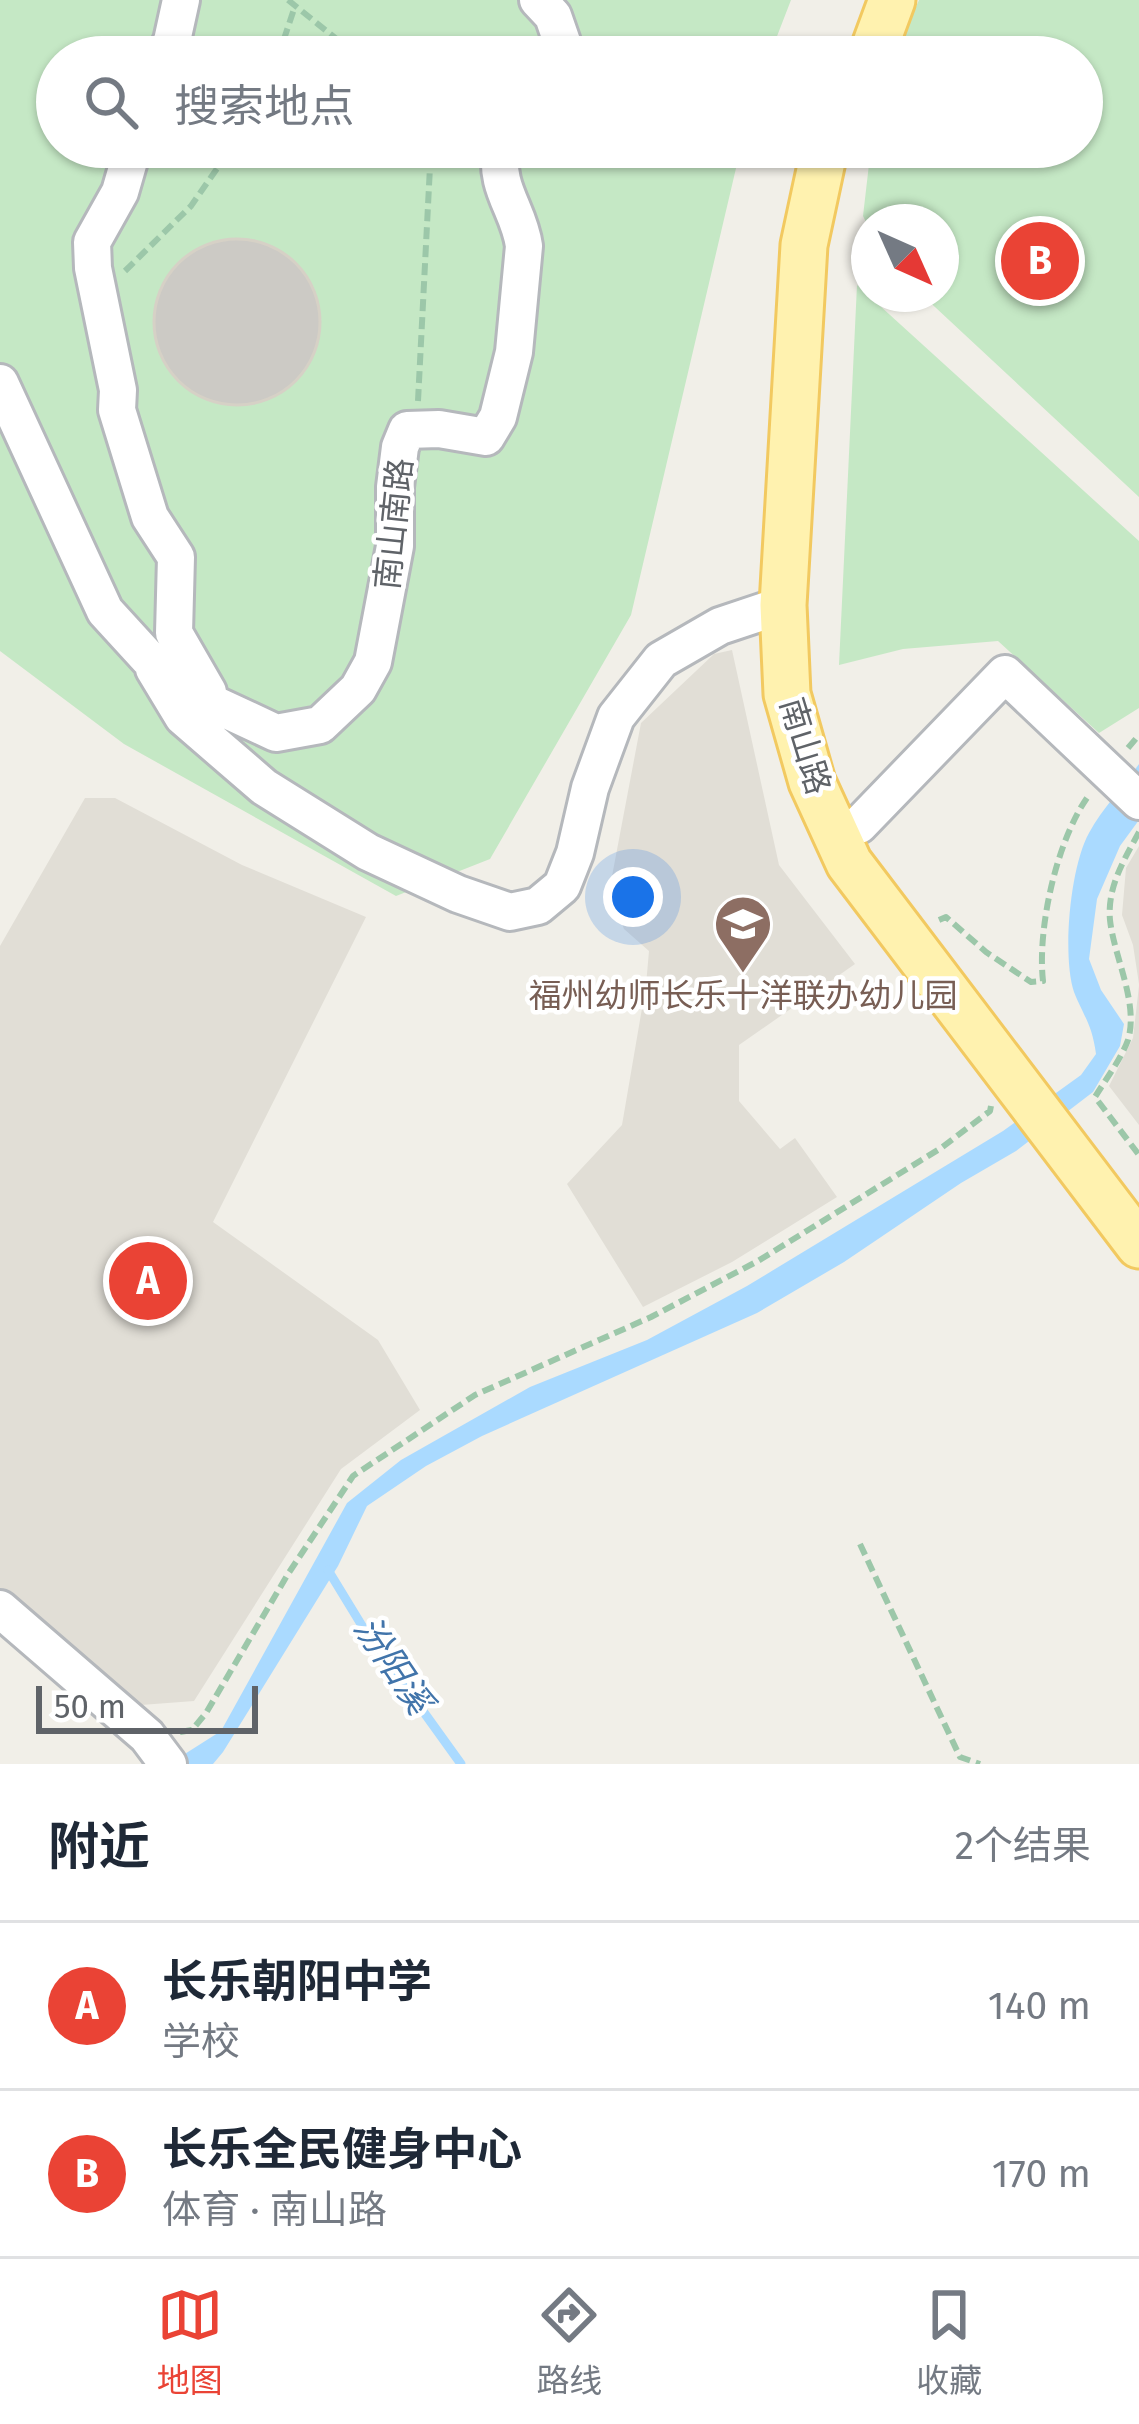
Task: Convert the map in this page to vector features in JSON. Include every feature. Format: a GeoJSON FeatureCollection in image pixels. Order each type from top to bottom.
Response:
{"type":"FeatureCollection","features":[{"type":"Feature","properties":{"kind":"main road"},"geometry":{"type":"LineString","coordinates":[[855,36],[867,0]]}},
{"type":"Feature","properties":{"kind":"main road"},"geometry":{"type":"LineString","coordinates":[[879,36],[892,0]]}},
{"type":"Feature","properties":{"kind":"main road","name":"南山路"},"geometry":{"type":"LineString","coordinates":[[820,168],[804,245],[783,605],[787,694],[812,782],[849,863],[1009,1073],[1139,1205]]}},
{"type":"Feature","properties":{"kind":"main road","name":"南山路"},"geometry":{"type":"LineString","coordinates":[[843,168],[828,250],[809,605],[813,691],[859,825],[931,924],[1009,1073]]}},
{"type":"Feature","properties":{"kind":"main road","name":"南山路"},"geometry":{"type":"LineString","coordinates":[[1072,1134],[1139,1245]]}},
{"type":"Feature","properties":{"kind":"street"},"geometry":{"type":"LineString","coordinates":[[173,36],[181,0]]}},
{"type":"Feature","properties":{"kind":"street"},"geometry":{"type":"LineString","coordinates":[[538,0],[553,16],[560,36]]}},
{"type":"Feature","properties":{"kind":"street"},"geometry":{"type":"LineString","coordinates":[[127,168],[120,192],[92,242],[93,268],[118,390],[117,410],[150,517],[176,557],[174,633],[216,705]]}},
{"type":"Feature","properties":{"kind":"street","name":"南山南路"},"geometry":{"type":"LineString","coordinates":[[0,382],[105,611],[148,658],[216,705],[276,733],[320,725],[358,689],[373,662],[386,603],[400,447],[406,430],[486,437],[498,417],[514,352],[524,246],[522,229],[502,192],[501,168]]}},
{"type":"Feature","properties":{"kind":"street"},"geometry":{"type":"LineString","coordinates":[[148,658],[183,717],[263,787],[368,852],[458,894],[510,912],[538,906],[562,886],[616,717],[661,661],[720,626],[783,605]]}},
{"type":"Feature","properties":{"kind":"street"},"geometry":{"type":"LineString","coordinates":[[859,825],[1005,674],[1139,800]]}},
{"type":"Feature","properties":{"kind":"street"},"geometry":{"type":"LineString","coordinates":[[0,1610],[157,1749]]}},
{"type":"Feature","properties":{"kind":"path"},"geometry":{"type":"LineString","coordinates":[[283,36],[291,3],[333,36]]}},
{"type":"Feature","properties":{"kind":"path"},"geometry":{"type":"LineString","coordinates":[[99,294],[159,242],[217,168]]}},
{"type":"Feature","properties":{"kind":"path"},"geometry":{"type":"LineString","coordinates":[[416,428],[430,168]]}},
{"type":"Feature","properties":{"kind":"path"},"geometry":{"type":"LineString","coordinates":[[931,924],[946,916],[1030,982],[1043,980],[1040,953],[1054,877],[1074,816],[1139,735]]}},
{"type":"Feature","properties":{"kind":"path"},"geometry":{"type":"LineString","coordinates":[[1139,832],[1117,871],[1110,905],[1131,1022],[1128,1040],[1095,1097],[1139,1155]]}},
{"type":"Feature","properties":{"kind":"path"},"geometry":{"type":"LineString","coordinates":[[157,1749],[192,1730],[206,1713],[353,1476],[475,1395],[651,1317],[758,1261],[941,1148],[990,1111],[1009,1073]]}},
{"type":"Feature","properties":{"kind":"path"},"geometry":{"type":"LineString","coordinates":[[860,1544],[960,1756],[980,1764]]}},
{"type":"Feature","properties":{"kind":"shaded area","name":"福州幼师长乐十洋联办幼儿园"},"geometry":{"type":"Polygon","coordinates":[[[732,650],[779,865],[855,964],[739,1045],[739,1101],[780,1149],[795,1138],[837,1197],[732,1262],[643,1307],[567,1184],[622,1125],[646,985],[649,951],[624,929],[609,892],[641,723],[714,654],[732,650]]]}},
{"type":"Feature","properties":{"kind":"shaded area"},"geometry":{"type":"Polygon","coordinates":[[[85,798],[115,798],[242,865],[366,917],[213,1222],[378,1340],[420,1410],[341,1469],[194,1701],[141,1705],[0,1591],[0,946],[85,798]]]}},
{"type":"Feature","properties":{"kind":"shaded area"},"geometry":{"type":"Polygon","coordinates":[[[1139,846],[1139,984],[1122,915],[1126,868],[1139,846]]]}},
{"type":"Feature","properties":{"kind":"shaded area"},"geometry":{"type":"Polygon","coordinates":[[[1139,986],[1139,1125],[1109,1086],[1133,1038],[1139,986]]]}},
{"type":"Feature","properties":{"kind":"green space"},"geometry":{"type":"Polygon","coordinates":[[[0,0],[791,0],[777,36],[36,36],[36,168],[736,168],[631,615],[490,859],[396,896],[124,744],[0,651],[0,0]]]}},
{"type":"Feature","properties":{"kind":"green space"},"geometry":{"type":"Polygon","coordinates":[[[919,0],[1139,0],[1139,497],[940,312],[959,312],[959,204],[864,204],[869,168],[1103,168],[1103,36],[903,36],[919,0]]]}},
{"type":"Feature","properties":{"kind":"green space"},"geometry":{"type":"Polygon","coordinates":[[[856,312],[887,312],[1139,541],[1139,708],[1099,733],[998,641],[903,649],[839,665],[856,312]]]}},
{"type":"Feature","properties":{"kind":"water"},"geometry":{"type":"Polygon","coordinates":[[[1139,764],[1139,820],[1120,846],[1097,899],[1089,959],[1101,990],[1124,1024],[1120,1046],[1093,1092],[1016,1151],[757,1313],[482,1436],[367,1506],[338,1566],[223,1752],[213,1764],[169,1764],[221,1731],[347,1503],[401,1460],[530,1387],[647,1340],[747,1286],[1003,1131],[1081,1075],[1096,1054],[1070,976],[1068,935],[1077,867],[1089,833],[1139,764]]]}},
{"type":"Feature","properties":{"kind":"building"},"geometry":{"type":"Polygon","coordinates":[[[237,239],[269,245],[296,263],[314,290],[320,322],[314,354],[296,381],[269,399],[237,405],[205,399],[178,381],[160,354],[154,322],[160,290],[178,263],[205,245],[237,239]]]}},
{"type":"Feature","properties":{"kind":"waterway","name":"汾阳溪"},"geometry":{"type":"LineString","coordinates":[[328,1570],[364,1629],[461,1764]]}},
{"type":"Feature","properties":{"kind":"place","name":"长乐全民健身中心"},"geometry":{"type":"Point","coordinates":[1040,261]}},
{"type":"Feature","properties":{"kind":"place","name":"福州幼师长乐十洋联办幼儿园"},"geometry":{"type":"Point","coordinates":[743,975]}},
{"type":"Feature","properties":{"kind":"place","name":"长乐朝阳中学"},"geometry":{"type":"Point","coordinates":[148,1281]}}]}
